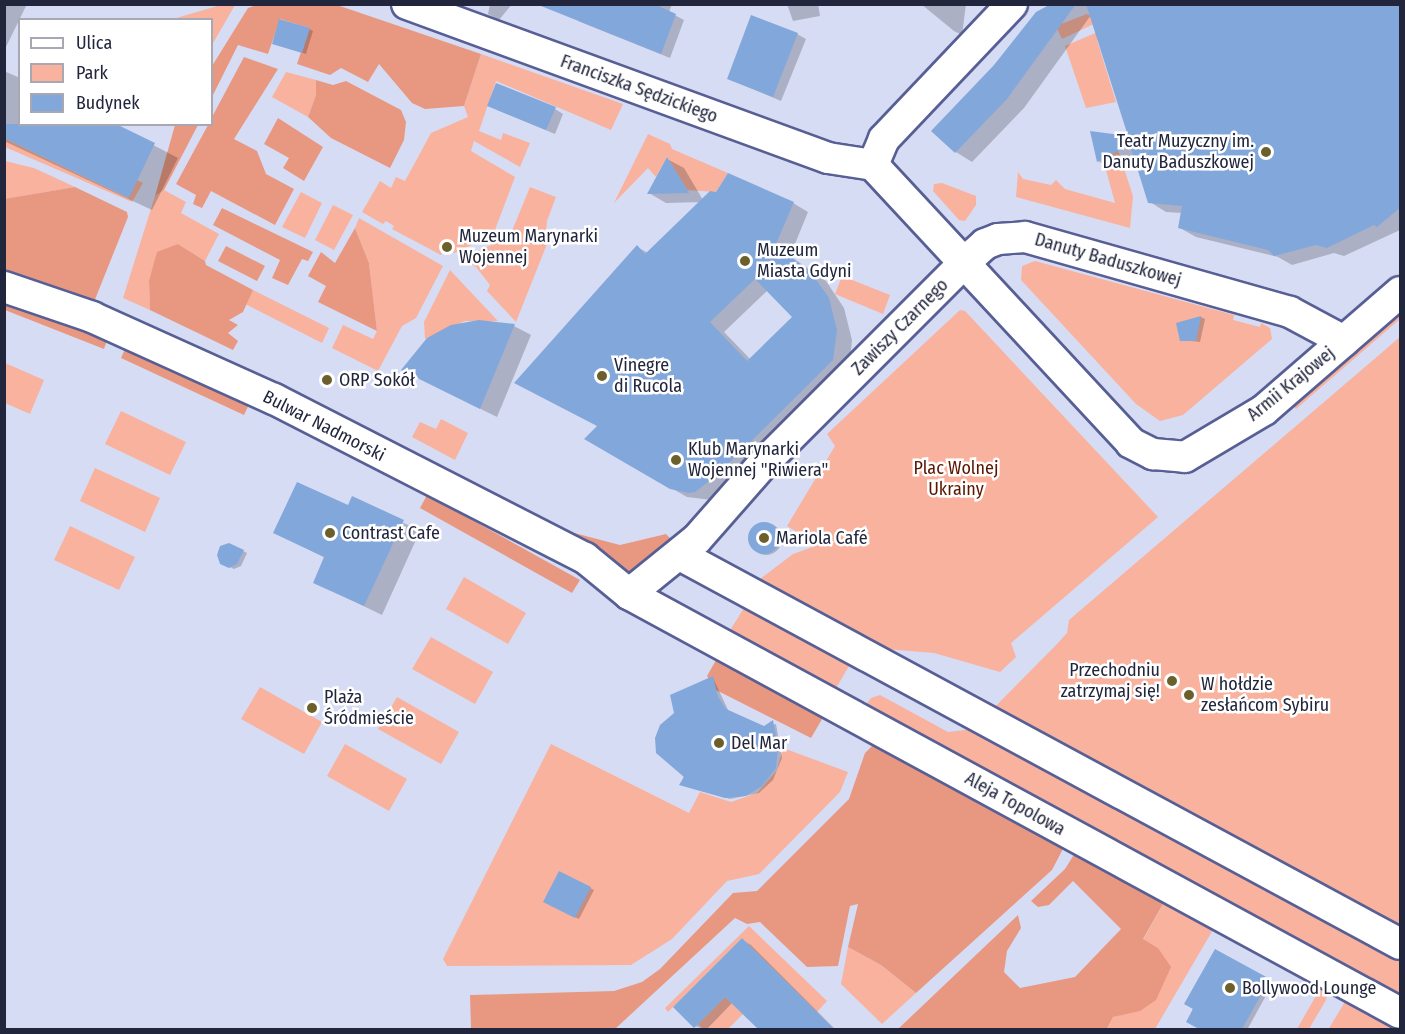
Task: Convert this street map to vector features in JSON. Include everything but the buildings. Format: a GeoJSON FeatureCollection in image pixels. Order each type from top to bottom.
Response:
{"type":"FeatureCollection","features":[{"type":"Feature","properties":{"kind":"street","name":"Franciszka Sędzickiego"},"geometry":{"type":"LineString","coordinates":[[407,4],[828,158],[873,165]]}},
{"type":"Feature","properties":{"kind":"street"},"geometry":{"type":"LineString","coordinates":[[964,262],[873,165],[884,139],[1012,4]]}},
{"type":"Feature","properties":{"kind":"street","name":"Danuty Baduszkowej"},"geometry":{"type":"LineString","coordinates":[[964,262],[985,244],[998,238],[1025,237],[1290,312],[1344,341]]}},
{"type":"Feature","properties":{"kind":"street","name":"Zawiszy Czarnego"},"geometry":{"type":"LineString","coordinates":[[629,594],[680,555],[964,262],[1131,443],[1142,451],[1171,458]]}},
{"type":"Feature","properties":{"kind":"street","name":"Bulwar Nadmorski"},"geometry":{"type":"LineString","coordinates":[[4,287],[92,317],[274,399],[585,558],[629,594]]}},
{"type":"Feature","properties":{"kind":"street","name":"Armii Krajowej"},"geometry":{"type":"LineString","coordinates":[[1171,458],[1198,451],[1264,410],[1401,292]]}},
{"type":"Feature","properties":{"kind":"street"},"geometry":{"type":"LineString","coordinates":[[680,555],[1401,944]]}},
{"type":"Feature","properties":{"kind":"street","name":"Aleja Topolowa"},"geometry":{"type":"LineString","coordinates":[[629,594],[1401,1013]]}},
{"type":"Feature","properties":{"kind":"green space"},"geometry":{"type":"Polygon","coordinates":[[[224,4],[235,5],[213,43],[213,18],[176,18],[224,4]]]}},
{"type":"Feature","properties":{"kind":"green space"},"geometry":{"type":"Polygon","coordinates":[[[1087,14],[1100,21],[1062,39],[1056,26],[1087,14]]]}},
{"type":"Feature","properties":{"kind":"green space"},"geometry":{"type":"Polygon","coordinates":[[[1100,31],[1097,40],[1116,102],[1086,108],[1065,46],[1100,31]]]}},
{"type":"Feature","properties":{"kind":"green space"},"geometry":{"type":"Polygon","coordinates":[[[481,54],[623,104],[611,130],[496,81],[479,131],[501,140],[503,133],[530,143],[520,167],[474,141],[471,151],[515,177],[493,235],[454,253],[445,248],[441,255],[392,229],[394,226],[386,221],[383,224],[362,212],[380,181],[391,188],[396,177],[405,181],[431,133],[468,117],[464,106],[481,54]]]}},
{"type":"Feature","properties":{"kind":"green space"},"geometry":{"type":"Polygon","coordinates":[[[286,72],[316,80],[316,95],[308,117],[272,97],[286,72]]]}},
{"type":"Feature","properties":{"kind":"green space"},"geometry":{"type":"Polygon","coordinates":[[[648,134],[670,144],[672,149],[728,173],[716,192],[687,190],[667,157],[656,177],[648,168],[614,203],[648,134]]]}},
{"type":"Feature","properties":{"kind":"green space"},"geometry":{"type":"Polygon","coordinates":[[[4,138],[128,198],[137,180],[143,183],[132,202],[5,147],[4,138]]]}},
{"type":"Feature","properties":{"kind":"green space"},"geometry":{"type":"Polygon","coordinates":[[[1117,147],[1133,196],[1130,228],[1016,197],[1018,172],[1023,179],[1051,185],[1056,180],[1065,189],[1115,203],[1103,159],[1117,147]]]}},
{"type":"Feature","properties":{"kind":"green space"},"geometry":{"type":"Polygon","coordinates":[[[5,161],[34,168],[75,187],[5,199],[5,161]]]}},
{"type":"Feature","properties":{"kind":"green space"},"geometry":{"type":"Polygon","coordinates":[[[942,183],[976,196],[976,205],[965,221],[959,220],[933,191],[934,184],[942,183]]]}},
{"type":"Feature","properties":{"kind":"green space"},"geometry":{"type":"Polygon","coordinates":[[[530,187],[556,197],[547,221],[546,231],[551,234],[516,322],[487,291],[490,285],[476,267],[463,259],[499,241],[507,243],[530,187]]]}},
{"type":"Feature","properties":{"kind":"green space"},"geometry":{"type":"Polygon","coordinates":[[[164,190],[186,202],[181,213],[219,234],[205,261],[178,244],[149,281],[150,310],[123,298],[155,196],[164,190]]]}},
{"type":"Feature","properties":{"kind":"green space"},"geometry":{"type":"Polygon","coordinates":[[[301,192],[322,203],[305,238],[282,227],[301,192]]]}},
{"type":"Feature","properties":{"kind":"green space"},"geometry":{"type":"Polygon","coordinates":[[[333,205],[353,215],[334,250],[315,240],[333,205]]]}},
{"type":"Feature","properties":{"kind":"green space"},"geometry":{"type":"Polygon","coordinates":[[[359,218],[443,266],[416,318],[402,326],[378,371],[332,348],[343,325],[373,339],[377,331],[369,263],[355,228],[359,218]]]}},
{"type":"Feature","properties":{"kind":"green space"},"geometry":{"type":"Polygon","coordinates":[[[1035,261],[1234,315],[1233,320],[1260,327],[1261,323],[1270,328],[1272,339],[1183,415],[1160,421],[1136,404],[1021,280],[1022,266],[1035,261]]]}},
{"type":"Feature","properties":{"kind":"green space"},"geometry":{"type":"Polygon","coordinates":[[[450,270],[498,321],[465,321],[425,339],[424,322],[450,270]]]}},
{"type":"Feature","properties":{"kind":"green space"},"geometry":{"type":"Polygon","coordinates":[[[842,276],[890,295],[883,314],[835,294],[842,276]]]}},
{"type":"Feature","properties":{"kind":"green space"},"geometry":{"type":"Polygon","coordinates":[[[253,290],[329,328],[322,343],[245,304],[253,290]]]}},
{"type":"Feature","properties":{"kind":"green space","name":"Plac Wolnej Ukrainy"},"geometry":{"type":"Polygon","coordinates":[[[960,310],[965,311],[1158,517],[1011,643],[1016,657],[1000,672],[934,653],[874,648],[756,582],[793,554],[818,545],[787,526],[835,446],[827,434],[960,310]]]}},
{"type":"Feature","properties":{"kind":"green space"},"geometry":{"type":"Polygon","coordinates":[[[1400,310],[1400,319],[1296,409],[1292,404],[1400,310]]]}},
{"type":"Feature","properties":{"kind":"green space"},"geometry":{"type":"Polygon","coordinates":[[[1400,337],[1400,1005],[863,709],[871,698],[880,695],[948,732],[973,729],[1067,633],[1069,620],[1400,337]]]}},
{"type":"Feature","properties":{"kind":"green space"},"geometry":{"type":"Polygon","coordinates":[[[5,363],[44,380],[30,414],[5,403],[5,363]]]}},
{"type":"Feature","properties":{"kind":"green space"},"geometry":{"type":"Polygon","coordinates":[[[121,411],[186,442],[170,475],[105,444],[121,411]]]}},
{"type":"Feature","properties":{"kind":"green space"},"geometry":{"type":"Polygon","coordinates":[[[441,419],[468,433],[455,460],[412,437],[420,422],[436,429],[441,419]]]}},
{"type":"Feature","properties":{"kind":"green space"},"geometry":{"type":"Polygon","coordinates":[[[95,468],[160,498],[145,532],[80,501],[95,468]]]}},
{"type":"Feature","properties":{"kind":"green space"},"geometry":{"type":"Polygon","coordinates":[[[70,526],[135,557],[119,590],[54,560],[70,526]]]}},
{"type":"Feature","properties":{"kind":"green space"},"geometry":{"type":"Polygon","coordinates":[[[464,577],[526,613],[508,644],[446,609],[464,577]]]}},
{"type":"Feature","properties":{"kind":"green space"},"geometry":{"type":"Polygon","coordinates":[[[746,605],[852,661],[832,695],[725,638],[746,605]]]}},
{"type":"Feature","properties":{"kind":"green space"},"geometry":{"type":"Polygon","coordinates":[[[431,637],[493,672],[475,704],[412,669],[431,637]]]}},
{"type":"Feature","properties":{"kind":"green space"},"geometry":{"type":"Polygon","coordinates":[[[260,687],[322,722],[304,754],[241,719],[260,687]]]}},
{"type":"Feature","properties":{"kind":"green space"},"geometry":{"type":"Polygon","coordinates":[[[397,697],[459,732],[441,764],[378,729],[397,697]]]}},
{"type":"Feature","properties":{"kind":"green space"},"geometry":{"type":"Polygon","coordinates":[[[345,744],[407,779],[389,811],[327,776],[345,744]]]}},
{"type":"Feature","properties":{"kind":"green space"},"geometry":{"type":"Polygon","coordinates":[[[551,744],[689,813],[700,792],[731,802],[757,793],[777,770],[783,748],[848,772],[840,792],[759,874],[727,881],[672,939],[631,965],[447,966],[443,959],[551,744]]]}},
{"type":"Feature","properties":{"kind":"green space"},"geometry":{"type":"Polygon","coordinates":[[[1164,902],[1214,928],[1155,1029],[1107,1030],[1113,1017],[1124,1014],[1158,948],[1143,940],[1164,902]]]}},
{"type":"Feature","properties":{"kind":"green space"},"geometry":{"type":"Polygon","coordinates":[[[749,926],[827,1001],[817,1012],[742,938],[668,1012],[665,1008],[749,926]]]}},
{"type":"Feature","properties":{"kind":"green space"},"geometry":{"type":"Polygon","coordinates":[[[848,947],[881,965],[916,993],[882,1024],[841,984],[848,947]]]}},
{"type":"Feature","properties":{"kind":"green space"},"geometry":{"type":"Polygon","coordinates":[[[1321,987],[1328,991],[1326,1000],[1309,1029],[1297,1029],[1321,987]]]}},
{"type":"Feature","properties":{"kind":"green space"},"geometry":{"type":"Polygon","coordinates":[[[725,997],[743,1014],[728,1029],[703,1029],[698,1024],[725,997]]]}},
{"type":"Feature","properties":{"kind":"green space"},"geometry":{"type":"Polygon","coordinates":[[[1346,1000],[1400,1020],[1400,1029],[1328,1030],[1346,1000]]]}},
{"type":"Feature","properties":{"kind":"shaded area"},"geometry":{"type":"Polygon","coordinates":[[[257,5],[337,5],[481,54],[464,106],[425,109],[412,103],[379,64],[368,82],[341,68],[330,75],[297,64],[309,28],[280,19],[268,54],[238,45],[213,95],[213,64],[248,8],[257,5]]]}},
{"type":"Feature","properties":{"kind":"shaded area"},"geometry":{"type":"Polygon","coordinates":[[[244,57],[278,69],[234,139],[257,151],[266,174],[294,189],[275,225],[211,191],[202,208],[193,204],[196,195],[176,184],[207,126],[213,126],[213,115],[244,57]]]}},
{"type":"Feature","properties":{"kind":"shaded area"},"geometry":{"type":"Polygon","coordinates":[[[316,80],[333,85],[346,81],[401,110],[406,122],[404,140],[390,168],[331,138],[308,117],[316,95],[316,80]]]}},
{"type":"Feature","properties":{"kind":"shaded area"},"geometry":{"type":"Polygon","coordinates":[[[278,118],[323,147],[304,181],[283,168],[289,158],[264,144],[278,118]]]}},
{"type":"Feature","properties":{"kind":"shaded area"},"geometry":{"type":"Polygon","coordinates":[[[175,126],[197,126],[164,190],[155,196],[175,126]]]}},
{"type":"Feature","properties":{"kind":"shaded area"},"geometry":{"type":"Polygon","coordinates":[[[75,187],[127,212],[128,217],[92,307],[5,275],[4,199],[75,187]]]}},
{"type":"Feature","properties":{"kind":"shaded area"},"geometry":{"type":"Polygon","coordinates":[[[222,208],[313,252],[308,261],[302,259],[288,285],[272,278],[280,260],[213,225],[222,208]]]}},
{"type":"Feature","properties":{"kind":"shaded area"},"geometry":{"type":"Polygon","coordinates":[[[355,228],[369,263],[377,331],[318,302],[326,286],[308,276],[321,252],[335,263],[355,228]]]}},
{"type":"Feature","properties":{"kind":"shaded area"},"geometry":{"type":"Polygon","coordinates":[[[178,244],[205,261],[206,265],[253,290],[243,312],[229,320],[238,325],[228,333],[238,341],[233,350],[150,310],[149,281],[157,252],[178,244]]]}},
{"type":"Feature","properties":{"kind":"shaded area"},"geometry":{"type":"Polygon","coordinates":[[[226,246],[265,266],[257,281],[218,261],[226,246]]]}},
{"type":"Feature","properties":{"kind":"shaded area"},"geometry":{"type":"Polygon","coordinates":[[[4,294],[109,335],[104,349],[5,310],[4,294]]]}},
{"type":"Feature","properties":{"kind":"shaded area"},"geometry":{"type":"Polygon","coordinates":[[[128,342],[251,400],[244,415],[121,358],[128,342]]]}},
{"type":"Feature","properties":{"kind":"shaded area"},"geometry":{"type":"Polygon","coordinates":[[[427,495],[580,580],[572,593],[420,508],[427,495]]]}},
{"type":"Feature","properties":{"kind":"shaded area"},"geometry":{"type":"Polygon","coordinates":[[[559,529],[620,545],[666,534],[677,545],[627,579],[559,529]]]}},
{"type":"Feature","properties":{"kind":"shaded area"},"geometry":{"type":"Polygon","coordinates":[[[720,653],[828,709],[811,738],[716,690],[707,676],[720,653]]]}},
{"type":"Feature","properties":{"kind":"shaded area"},"geometry":{"type":"Polygon","coordinates":[[[880,738],[1164,902],[1143,939],[1158,948],[1171,967],[1156,1000],[1140,1011],[1113,1017],[1107,1029],[898,1029],[1018,915],[1021,928],[1007,951],[1004,972],[1020,988],[1075,977],[1121,929],[1073,881],[1049,905],[1038,907],[1031,901],[1065,869],[1075,853],[1064,847],[1052,870],[916,993],[881,965],[848,947],[858,904],[850,906],[838,966],[807,967],[760,922],[747,924],[735,918],[615,1029],[471,1029],[470,995],[614,991],[642,982],[660,969],[733,893],[757,891],[849,799],[865,753],[880,738]]]}},
{"type":"Feature","properties":{"kind":"place","name":"Teatr Muzyczny im. Danuty Baduszkowej"},"geometry":{"type":"Point","coordinates":[1266,152]}},
{"type":"Feature","properties":{"kind":"place","name":"Muzeum Marynarki Wojennej"},"geometry":{"type":"Point","coordinates":[447,247]}},
{"type":"Feature","properties":{"kind":"place","name":"Muzeum Miasta Gdyni"},"geometry":{"type":"Point","coordinates":[745,261]}},
{"type":"Feature","properties":{"kind":"place","name":"Vinegre di Rucola"},"geometry":{"type":"Point","coordinates":[602,376]}},
{"type":"Feature","properties":{"kind":"place","name":"ORP Sokół"},"geometry":{"type":"Point","coordinates":[327,380]}},
{"type":"Feature","properties":{"kind":"place","name":"Klub Marynarki Wojennej \"Riwiera\""},"geometry":{"type":"Point","coordinates":[676,460]}},
{"type":"Feature","properties":{"kind":"place","name":"Contrast Cafe"},"geometry":{"type":"Point","coordinates":[330,533]}},
{"type":"Feature","properties":{"kind":"place","name":"Mariola Café"},"geometry":{"type":"Point","coordinates":[764,538]}},
{"type":"Feature","properties":{"kind":"place","name":"Przechodniu zatrzymaj się!"},"geometry":{"type":"Point","coordinates":[1172,681]}},
{"type":"Feature","properties":{"kind":"place","name":"W hołdzie zesłańcom Sybiru"},"geometry":{"type":"Point","coordinates":[1189,695]}},
{"type":"Feature","properties":{"kind":"place","name":"Plaża Śródmieście"},"geometry":{"type":"Point","coordinates":[312,708]}},
{"type":"Feature","properties":{"kind":"place","name":"Del Mar"},"geometry":{"type":"Point","coordinates":[719,743]}},
{"type":"Feature","properties":{"kind":"place","name":"Bollywood Lounge"},"geometry":{"type":"Point","coordinates":[1230,988]}}]}
